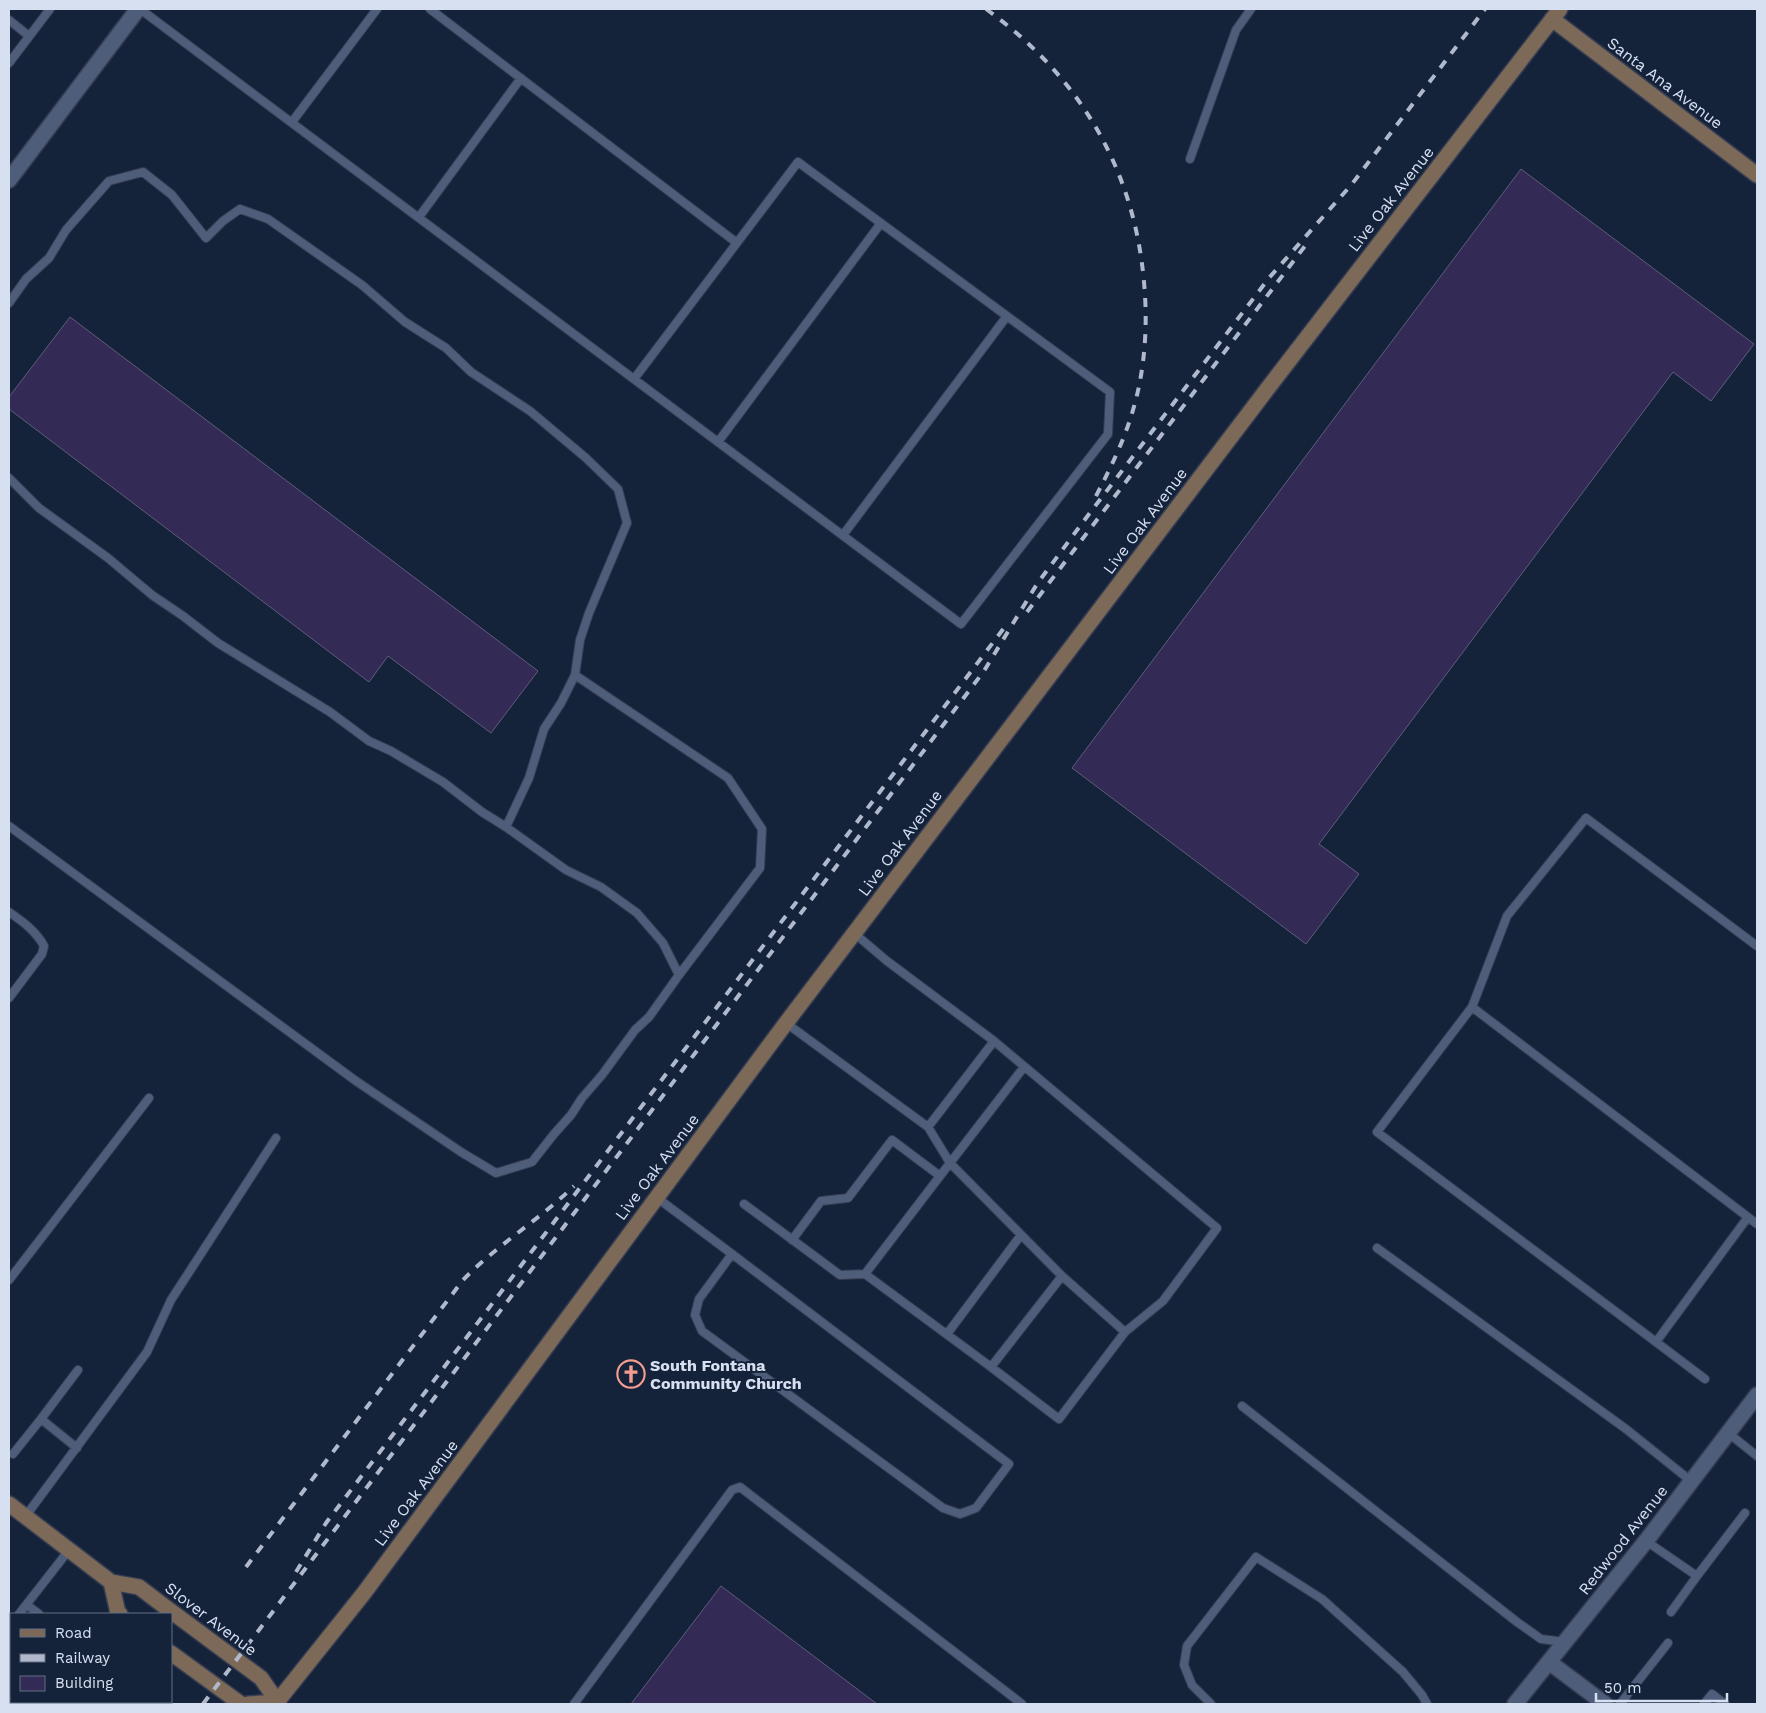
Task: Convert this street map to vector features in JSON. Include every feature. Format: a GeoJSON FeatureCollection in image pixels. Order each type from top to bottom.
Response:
{"type":"FeatureCollection","features":[{"type":"Feature","properties":{"kind":"street"},"geometry":{"type":"LineString","coordinates":[[9,180],[139,9]]}},
{"type":"Feature","properties":{"kind":"street","name":"Santa Ana Avenue"},"geometry":{"type":"LineString","coordinates":[[1556,14],[1757,175]]}},
{"type":"Feature","properties":{"kind":"street","name":"Live Oak Avenue"},"geometry":{"type":"LineString","coordinates":[[277,1704],[364,1593],[656,1197],[854,933],[1268,388],[1556,14]]}},
{"type":"Feature","properties":{"kind":"street","name":"Redwood Avenue"},"geometry":{"type":"LineString","coordinates":[[1515,1704],[1646,1541],[1757,1395]]}},
{"type":"Feature","properties":{"kind":"street","name":"Slover Avenue"},"geometry":{"type":"LineString","coordinates":[[9,1504],[111,1582],[140,1587],[261,1678],[277,1704]]}},
{"type":"Feature","properties":{"kind":"street"},"geometry":{"type":"LineString","coordinates":[[111,1582],[118,1613]]}},
{"type":"Feature","properties":{"kind":"street"},"geometry":{"type":"LineString","coordinates":[[172,1654],[241,1704]]}},
{"type":"Feature","properties":{"kind":"street"},"geometry":{"type":"LineString","coordinates":[[1548,1662],[1605,1704]]}},
{"type":"Feature","properties":{"kind":"street"},"geometry":{"type":"LineString","coordinates":[[248,1704],[277,1704]]}},
{"type":"Feature","properties":{"kind":"lane"},"geometry":{"type":"LineString","coordinates":[[9,63],[50,9]]}},
{"type":"Feature","properties":{"kind":"lane"},"geometry":{"type":"LineString","coordinates":[[139,9],[961,624],[1108,434],[1110,392],[798,162],[634,378]]}},
{"type":"Feature","properties":{"kind":"lane"},"geometry":{"type":"LineString","coordinates":[[292,122],[377,9]]}},
{"type":"Feature","properties":{"kind":"lane"},"geometry":{"type":"LineString","coordinates":[[430,9],[737,243]]}},
{"type":"Feature","properties":{"kind":"lane"},"geometry":{"type":"LineString","coordinates":[[1190,159],[1236,30],[1251,9]]}},
{"type":"Feature","properties":{"kind":"lane"},"geometry":{"type":"LineString","coordinates":[[9,20],[29,36]]}},
{"type":"Feature","properties":{"kind":"lane"},"geometry":{"type":"LineString","coordinates":[[419,217],[521,78]]}},
{"type":"Feature","properties":{"kind":"lane"},"geometry":{"type":"LineString","coordinates":[[9,303],[26,280],[49,258],[66,230],[109,181],[143,172],[172,195],[206,238],[240,208],[268,219],[362,285],[405,322],[446,348],[471,372],[530,411],[586,458],[618,489],[627,523],[589,613],[580,640],[575,675],[561,704],[544,729],[529,778],[506,826]]}},
{"type":"Feature","properties":{"kind":"lane"},"geometry":{"type":"LineString","coordinates":[[718,442],[881,223]]}},
{"type":"Feature","properties":{"kind":"lane"},"geometry":{"type":"LineString","coordinates":[[843,536],[1007,316]]}},
{"type":"Feature","properties":{"kind":"lane"},"geometry":{"type":"LineString","coordinates":[[9,478],[39,508],[108,558],[152,595],[218,643],[330,712],[369,741],[391,751],[443,782],[482,812],[506,826],[566,870],[602,887],[637,913],[663,943],[679,974]]}},
{"type":"Feature","properties":{"kind":"lane"},"geometry":{"type":"LineString","coordinates":[[9,826],[356,1081],[460,1152],[496,1173],[532,1162],[571,1115],[582,1098],[602,1076],[635,1030],[649,1017],[679,974],[760,868],[762,829],[728,778],[575,675]]}},
{"type":"Feature","properties":{"kind":"lane"},"geometry":{"type":"LineString","coordinates":[[1705,1379],[1377,1132],[1472,1007],[1507,916],[1586,818],[1757,946]]}},
{"type":"Feature","properties":{"kind":"lane"},"geometry":{"type":"LineString","coordinates":[[9,912],[25,923],[44,946],[42,954],[9,998]]}},
{"type":"Feature","properties":{"kind":"lane"},"geometry":{"type":"LineString","coordinates":[[744,1204],[840,1275],[865,1274],[1059,1418],[1125,1332],[1163,1301],[1216,1228],[994,1041],[887,961],[854,933]]}},
{"type":"Feature","properties":{"kind":"lane"},"geometry":{"type":"LineString","coordinates":[[1472,1007],[1757,1224]]}},
{"type":"Feature","properties":{"kind":"lane"},"geometry":{"type":"LineString","coordinates":[[786,1023],[928,1127],[950,1163],[1062,1276],[1125,1332]]}},
{"type":"Feature","properties":{"kind":"lane"},"geometry":{"type":"LineString","coordinates":[[928,1127],[994,1041]]}},
{"type":"Feature","properties":{"kind":"lane"},"geometry":{"type":"LineString","coordinates":[[865,1274],[1024,1067]]}},
{"type":"Feature","properties":{"kind":"lane"},"geometry":{"type":"LineString","coordinates":[[9,1280],[148,1098]]}},
{"type":"Feature","properties":{"kind":"lane"},"geometry":{"type":"LineString","coordinates":[[25,1517],[147,1352],[171,1300],[276,1138]]}},
{"type":"Feature","properties":{"kind":"lane"},"geometry":{"type":"LineString","coordinates":[[792,1240],[821,1201],[848,1198],[892,1140],[940,1176]]}},
{"type":"Feature","properties":{"kind":"lane"},"geometry":{"type":"LineString","coordinates":[[656,1197],[732,1254],[1009,1464],[976,1508],[960,1514],[943,1508],[702,1331],[696,1315],[699,1299],[732,1254]]}},
{"type":"Feature","properties":{"kind":"lane"},"geometry":{"type":"LineString","coordinates":[[1656,1342],[1748,1217]]}},
{"type":"Feature","properties":{"kind":"lane"},"geometry":{"type":"LineString","coordinates":[[947,1334],[1021,1235]]}},
{"type":"Feature","properties":{"kind":"lane"},"geometry":{"type":"LineString","coordinates":[[1377,1248],[1626,1429],[1691,1481]]}},
{"type":"Feature","properties":{"kind":"lane"},"geometry":{"type":"LineString","coordinates":[[991,1367],[1062,1276]]}},
{"type":"Feature","properties":{"kind":"lane"},"geometry":{"type":"LineString","coordinates":[[13,1454],[78,1370]]}},
{"type":"Feature","properties":{"kind":"lane"},"geometry":{"type":"LineString","coordinates":[[1242,1406],[1516,1622],[1540,1639],[1565,1642]]}},
{"type":"Feature","properties":{"kind":"lane"},"geometry":{"type":"LineString","coordinates":[[41,1419],[77,1448]]}},
{"type":"Feature","properties":{"kind":"lane"},"geometry":{"type":"LineString","coordinates":[[1728,1432],[1757,1456]]}},
{"type":"Feature","properties":{"kind":"lane"},"geometry":{"type":"LineString","coordinates":[[574,1704],[732,1490],[740,1487],[1022,1704]]}},
{"type":"Feature","properties":{"kind":"lane"},"geometry":{"type":"LineString","coordinates":[[1671,1612],[1745,1513]]}},
{"type":"Feature","properties":{"kind":"lane"},"geometry":{"type":"LineString","coordinates":[[1646,1541],[1697,1576]]}},
{"type":"Feature","properties":{"kind":"lane"},"geometry":{"type":"LineString","coordinates":[[20,1613],[69,1550]]}},
{"type":"Feature","properties":{"kind":"lane"},"geometry":{"type":"LineString","coordinates":[[1211,1704],[1192,1686],[1184,1665],[1187,1646],[1256,1557],[1322,1599],[1403,1672],[1427,1704]]}},
{"type":"Feature","properties":{"kind":"lane"},"geometry":{"type":"LineString","coordinates":[[27,1605],[38,1613]]}},
{"type":"Feature","properties":{"kind":"lane"},"geometry":{"type":"LineString","coordinates":[[1620,1704],[1668,1642]]}},
{"type":"Feature","properties":{"kind":"lane"},"geometry":{"type":"LineString","coordinates":[[1704,1704],[1712,1694],[1725,1704]]}},
{"type":"Feature","properties":{"kind":"building"},"geometry":{"type":"Polygon","coordinates":[[[1521,169],[1754,344],[1711,401],[1673,372],[1319,844],[1359,874],[1306,944],[1072,768],[1521,169]]]}},
{"type":"Feature","properties":{"kind":"building"},"geometry":{"type":"Polygon","coordinates":[[[70,317],[538,671],[491,733],[388,656],[369,682],[9,409],[9,397],[70,317]]]}},
{"type":"Feature","properties":{"kind":"building"},"geometry":{"type":"Polygon","coordinates":[[[721,1586],[877,1704],[631,1704],[721,1586]]]}},
{"type":"Feature","properties":{"kind":"railway"},"geometry":{"type":"LineString","coordinates":[[986,9],[1019,35],[1049,64],[1074,95],[1096,128],[1114,163],[1128,201],[1138,240],[1144,282],[1146,315],[1143,363],[1137,395],[1125,433],[1095,498]]}},
{"type":"Feature","properties":{"kind":"railway"},"geometry":{"type":"LineString","coordinates":[[203,1704],[984,671],[1037,584],[1083,522],[1269,278],[1352,184],[1485,9]]}},
{"type":"Feature","properties":{"kind":"railway"},"geometry":{"type":"LineString","coordinates":[[1027,612],[1305,246]]}},
{"type":"Feature","properties":{"kind":"railway"},"geometry":{"type":"LineString","coordinates":[[296,1572],[326,1523],[1007,624]]}},
{"type":"Feature","properties":{"kind":"railway"},"geometry":{"type":"LineString","coordinates":[[246,1567],[463,1280],[490,1255],[574,1186]]}},
{"type":"Feature","properties":{"kind":"place","name":"South Fontana Community Church"},"geometry":{"type":"Point","coordinates":[631,1374]}}]}
